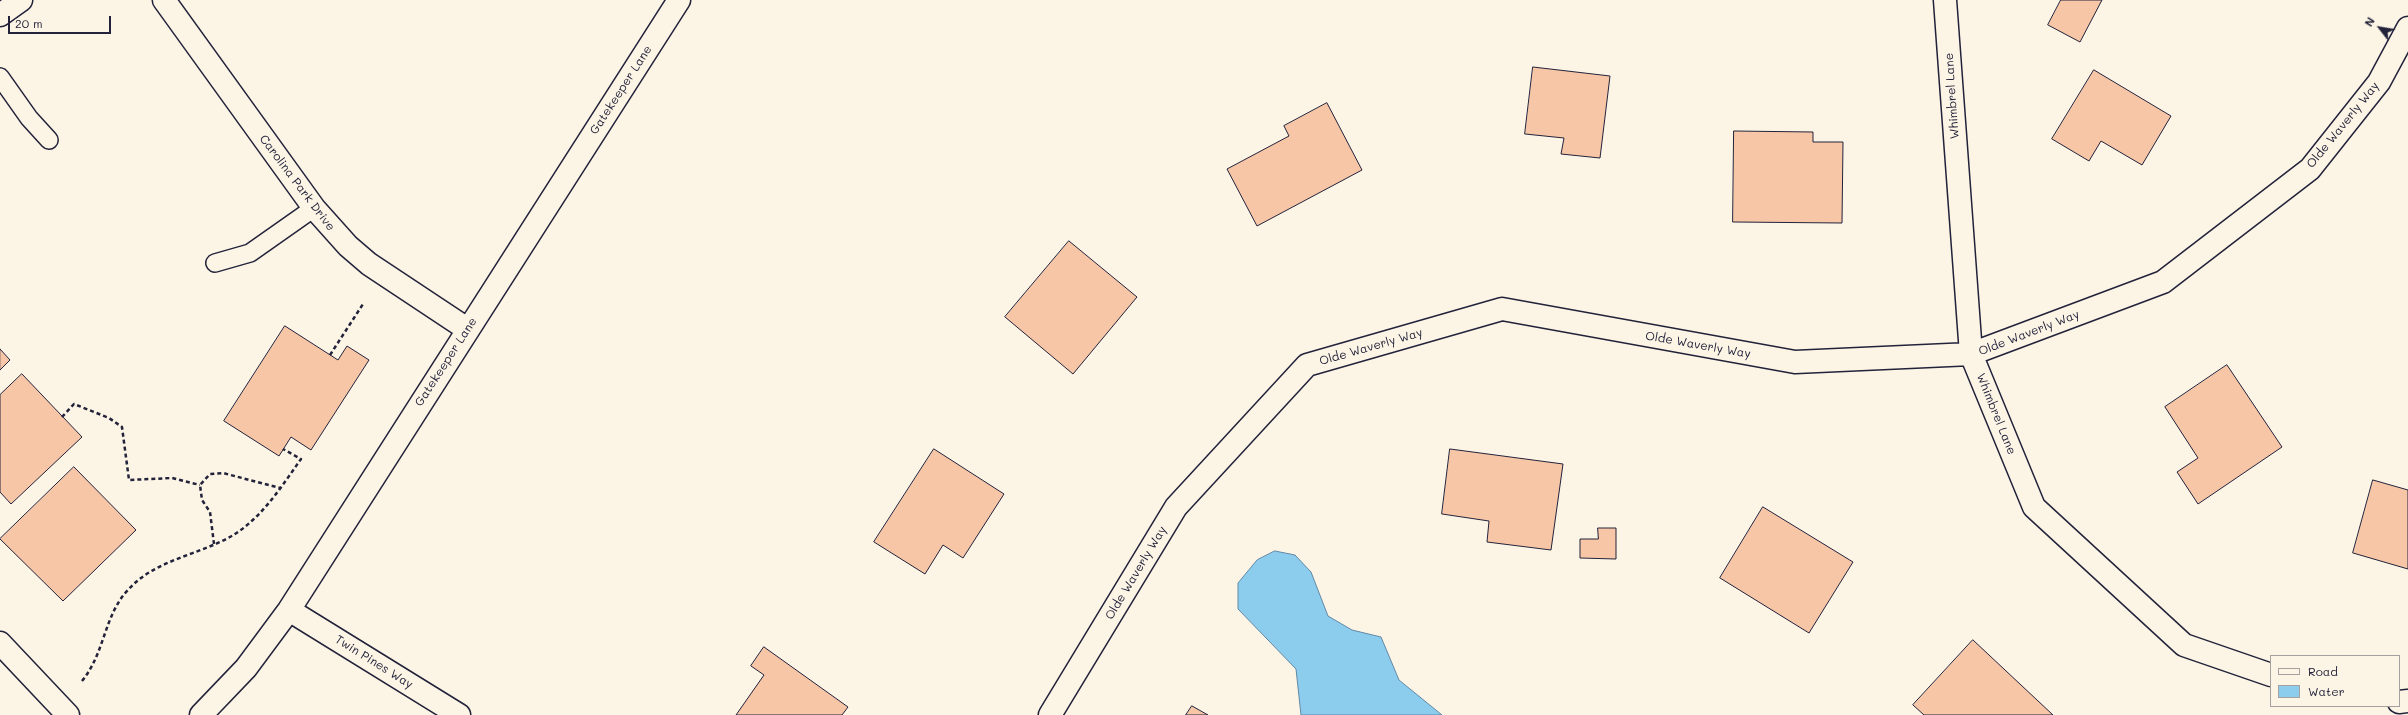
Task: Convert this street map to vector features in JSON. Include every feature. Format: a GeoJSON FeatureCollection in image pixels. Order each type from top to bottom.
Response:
{"type":"FeatureCollection","features":[{"type":"Feature","properties":{"kind":"street"},"geometry":{"type":"LineString","coordinates":[[0,15],[21,0]]}},
{"type":"Feature","properties":{"kind":"street","name":"Carolina Park Drive"},"geometry":{"type":"LineString","coordinates":[[164,0],[314,208],[348,246],[368,264],[467,329]]}},
{"type":"Feature","properties":{"kind":"street","name":"Gatekeeper Lane"},"geometry":{"type":"LineString","coordinates":[[201,715],[246,668],[289,610],[467,329],[679,0]]}},
{"type":"Feature","properties":{"kind":"street","name":"Whimbrel Lane"},"geometry":{"type":"LineString","coordinates":[[1945,0],[1971,354],[2034,507],[2184,644],[2270,675]]}},
{"type":"Feature","properties":{"kind":"street","name":"Olde Waverly Way"},"geometry":{"type":"LineString","coordinates":[[1050,715],[1176,507],[1307,366],[1502,309],[1794,362],[1971,354],[2163,282],[2310,169],[2379,82],[2408,28]]}},
{"type":"Feature","properties":{"kind":"street","name":"Twin Pines Way"},"geometry":{"type":"LineString","coordinates":[[289,610],[459,715]]}},
{"type":"Feature","properties":{"kind":"street"},"geometry":{"type":"LineString","coordinates":[[0,643],[68,715]]}},
{"type":"Feature","properties":{"kind":"lane"},"geometry":{"type":"LineString","coordinates":[[0,77],[29,118],[49,140]]}},
{"type":"Feature","properties":{"kind":"lane"},"geometry":{"type":"LineString","coordinates":[[215,263],[250,253],[314,208]]}},
{"type":"Feature","properties":{"kind":"path"},"geometry":{"type":"LineString","coordinates":[[330,355],[364,304]]}},
{"type":"Feature","properties":{"kind":"path"},"geometry":{"type":"LineString","coordinates":[[62,417],[74,404],[110,418],[122,426],[129,480],[172,478],[200,485]]}},
{"type":"Feature","properties":{"kind":"path"},"geometry":{"type":"LineString","coordinates":[[82,682],[98,658],[115,608],[128,590],[158,567],[214,544],[234,534],[250,522],[280,488],[301,459],[283,449]]}},
{"type":"Feature","properties":{"kind":"path"},"geometry":{"type":"LineString","coordinates":[[214,544],[210,512],[202,500],[200,485],[210,474],[223,473],[280,488]]}},
{"type":"Feature","properties":{"kind":"water"},"geometry":{"type":"Polygon","coordinates":[[[1275,551],[1295,555],[1311,572],[1328,616],[1352,630],[1381,637],[1399,680],[1442,715],[1301,715],[1296,669],[1238,609],[1238,583],[1257,560],[1275,551]]]}},
{"type":"Feature","properties":{"kind":"building"},"geometry":{"type":"Polygon","coordinates":[[[2061,0],[2102,0],[2080,42],[2048,25],[2061,0]]]}},
{"type":"Feature","properties":{"kind":"building"},"geometry":{"type":"Polygon","coordinates":[[[1533,67],[1610,76],[1600,158],[1561,154],[1564,138],[1525,134],[1533,67]]]}},
{"type":"Feature","properties":{"kind":"building"},"geometry":{"type":"Polygon","coordinates":[[[2094,70],[2171,116],[2142,165],[2101,141],[2089,161],[2052,139],[2094,70]]]}},
{"type":"Feature","properties":{"kind":"building"},"geometry":{"type":"Polygon","coordinates":[[[1327,103],[1362,170],[1257,226],[1227,169],[1289,136],[1284,126],[1327,103]]]}},
{"type":"Feature","properties":{"kind":"building"},"geometry":{"type":"Polygon","coordinates":[[[1734,131],[1813,132],[1813,142],[1843,142],[1842,223],[1733,222],[1734,131]]]}},
{"type":"Feature","properties":{"kind":"building"},"geometry":{"type":"Polygon","coordinates":[[[1069,241],[1137,297],[1073,374],[1005,317],[1069,241]]]}},
{"type":"Feature","properties":{"kind":"building"},"geometry":{"type":"Polygon","coordinates":[[[285,326],[338,360],[347,346],[369,360],[311,450],[291,437],[279,456],[224,421],[285,326]]]}},
{"type":"Feature","properties":{"kind":"building"},"geometry":{"type":"Polygon","coordinates":[[[0,349],[10,360],[0,370],[0,349]]]}},
{"type":"Feature","properties":{"kind":"building"},"geometry":{"type":"Polygon","coordinates":[[[2227,365],[2282,447],[2198,504],[2177,472],[2198,458],[2165,407],[2227,365]]]}},
{"type":"Feature","properties":{"kind":"building"},"geometry":{"type":"Polygon","coordinates":[[[22,374],[82,437],[11,504],[0,492],[0,395],[22,374]]]}},
{"type":"Feature","properties":{"kind":"building"},"geometry":{"type":"Polygon","coordinates":[[[934,449],[1004,494],[963,558],[943,545],[925,574],[874,542],[934,449]]]}},
{"type":"Feature","properties":{"kind":"building"},"geometry":{"type":"Polygon","coordinates":[[[1450,449],[1563,464],[1551,550],[1487,542],[1489,521],[1442,514],[1450,449]]]}},
{"type":"Feature","properties":{"kind":"building"},"geometry":{"type":"Polygon","coordinates":[[[74,467],[136,530],[63,601],[0,539],[74,467]]]}},
{"type":"Feature","properties":{"kind":"building"},"geometry":{"type":"Polygon","coordinates":[[[2373,480],[2408,490],[2408,569],[2353,553],[2373,480]]]}},
{"type":"Feature","properties":{"kind":"building"},"geometry":{"type":"Polygon","coordinates":[[[1763,507],[1853,562],[1809,633],[1720,578],[1763,507]]]}},
{"type":"Feature","properties":{"kind":"building"},"geometry":{"type":"Polygon","coordinates":[[[1598,528],[1616,528],[1616,559],[1580,558],[1580,539],[1598,539],[1598,528]]]}},
{"type":"Feature","properties":{"kind":"building"},"geometry":{"type":"Polygon","coordinates":[[[1973,640],[2053,715],[1924,715],[1913,705],[1973,640]]]}},
{"type":"Feature","properties":{"kind":"building"},"geometry":{"type":"Polygon","coordinates":[[[764,647],[848,707],[842,715],[736,715],[764,675],[751,666],[764,647]]]}},
{"type":"Feature","properties":{"kind":"building"},"geometry":{"type":"Polygon","coordinates":[[[1192,706],[1208,715],[1186,715],[1192,706]]]}}]}
